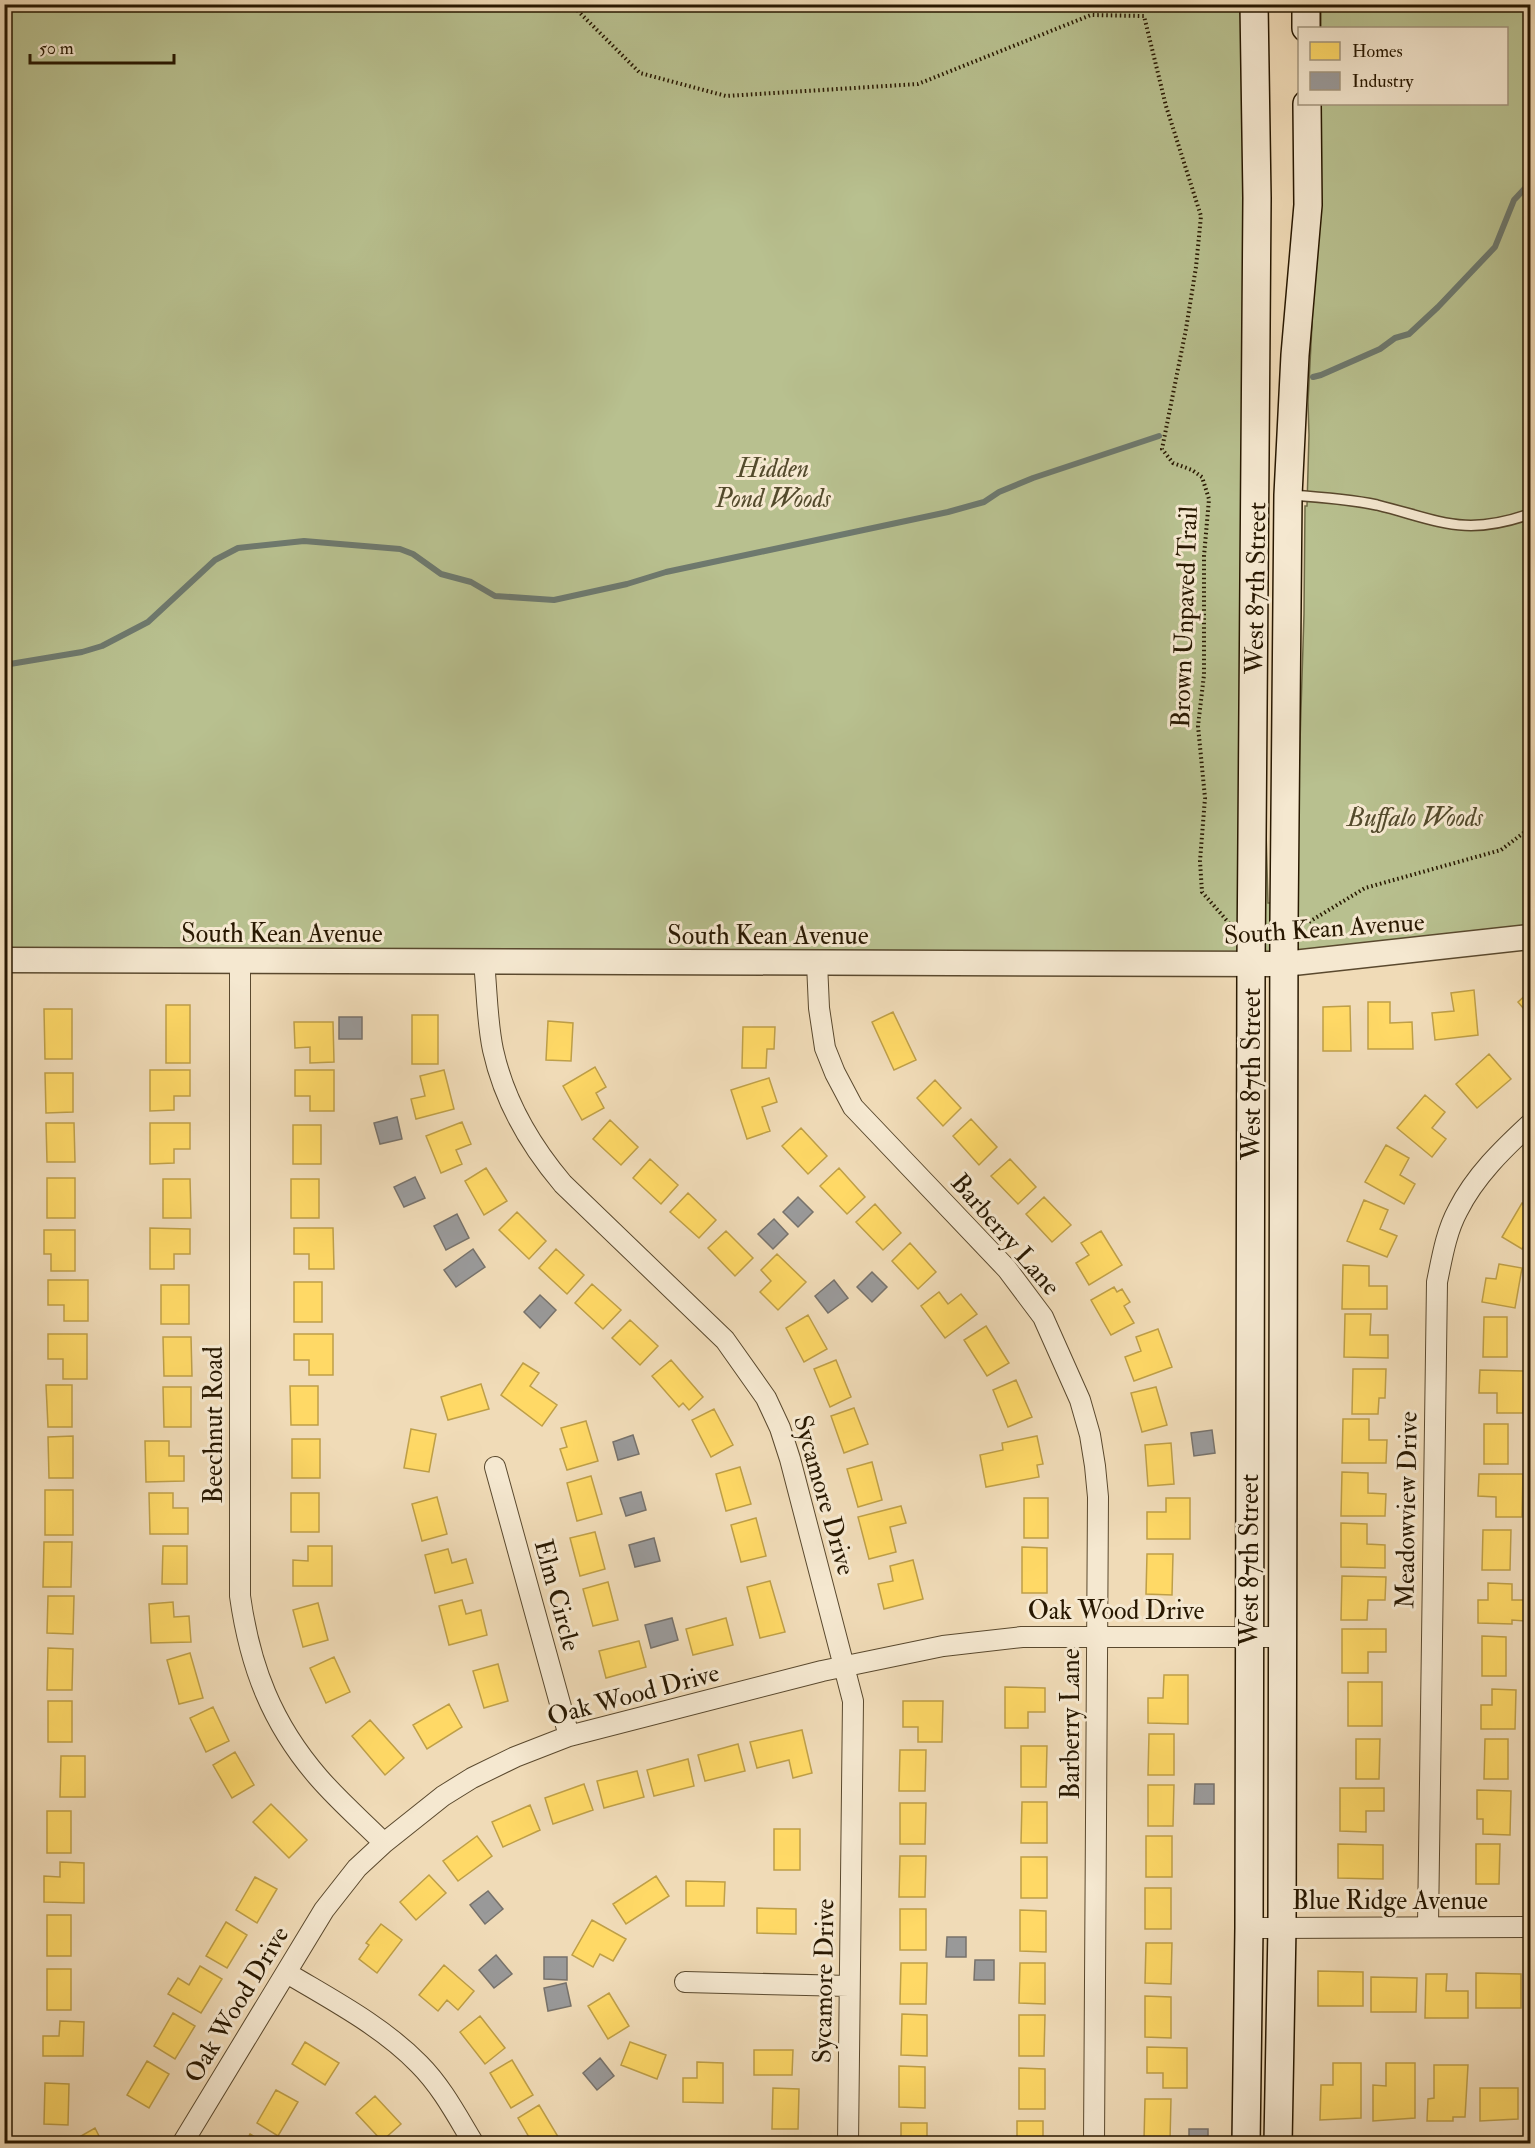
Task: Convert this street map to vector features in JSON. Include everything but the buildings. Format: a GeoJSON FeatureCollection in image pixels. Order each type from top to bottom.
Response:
{"type":"FeatureCollection","features":[{"type":"Feature","properties":{"kind":"main road","name":"West 87th Street"},"geometry":{"type":"LineString","coordinates":[[1246,2144],[1257,198],[1254,4]]}},
{"type":"Feature","properties":{"kind":"main road"},"geometry":{"type":"LineString","coordinates":[[1306,4],[1306,27]]}},
{"type":"Feature","properties":{"kind":"main road","name":"West 87th Street"},"geometry":{"type":"LineString","coordinates":[[1278,2144],[1282,1927],[1284,964],[1288,495],[1295,355],[1308,205],[1307,105]]}},
{"type":"Feature","properties":{"kind":"street","name":"South Kean Avenue"},"geometry":{"type":"LineString","coordinates":[[4,960],[1251,965],[1284,964],[1530,938]]}},
{"type":"Feature","properties":{"kind":"street","name":"Beechnut Road"},"geometry":{"type":"LineString","coordinates":[[240,961],[240,1596],[244,1629],[252,1661],[267,1700],[286,1734],[319,1778],[384,1843]]}},
{"type":"Feature","properties":{"kind":"street","name":"Sycamore Drive"},"geometry":{"type":"LineString","coordinates":[[484,962],[492,1048],[520,1125],[542,1160],[563,1184],[725,1340],[766,1398],[780,1428],[790,1459],[853,1701],[848,2144]]}},
{"type":"Feature","properties":{"kind":"street","name":"Barberry Lane"},"geometry":{"type":"LineString","coordinates":[[817,963],[819,1008],[825,1048],[853,1107],[1007,1269],[1043,1317],[1080,1400],[1090,1435],[1098,1497],[1094,2144]]}},
{"type":"Feature","properties":{"kind":"street","name":"Meadowview Drive"},"geometry":{"type":"LineString","coordinates":[[1428,1926],[1437,1282],[1447,1240],[1458,1210],[1498,1154],[1530,1124]]}},
{"type":"Feature","properties":{"kind":"street","name":"Elm Circle"},"geometry":{"type":"LineString","coordinates":[[495,1467],[569,1736]]}},
{"type":"Feature","properties":{"kind":"street","name":"Oak Wood Drive"},"geometry":{"type":"LineString","coordinates":[[182,2144],[324,1910],[357,1868],[384,1843],[443,1796],[472,1778],[514,1757],[569,1736],[811,1674],[974,1641],[1022,1637],[1097,1636],[1282,1637]]}},
{"type":"Feature","properties":{"kind":"street","name":"Blue Ridge Avenue"},"geometry":{"type":"LineString","coordinates":[[1249,1928],[1530,1927]]}},
{"type":"Feature","properties":{"kind":"street"},"geometry":{"type":"LineString","coordinates":[[287,1973],[364,2019],[419,2064],[441,2090],[474,2144]]}},
{"type":"Feature","properties":{"kind":"street"},"geometry":{"type":"LineString","coordinates":[[685,1982],[849,1986]]}},
{"type":"Feature","properties":{"kind":"lane"},"geometry":{"type":"LineString","coordinates":[[1288,495],[1356,501],[1464,527],[1498,524],[1530,514]]}},
{"type":"Feature","properties":{"kind":"path","name":"Brown Unpaved Trail"},"geometry":{"type":"LineString","coordinates":[[571,4],[640,73],[726,96],[918,84],[1091,15],[1144,16],[1166,106],[1201,216],[1186,330],[1162,449],[1173,463],[1192,470],[1202,477],[1209,499],[1204,556],[1204,675],[1198,726],[1205,798],[1200,861],[1202,892],[1229,923]]}},
{"type":"Feature","properties":{"kind":"path"},"geometry":{"type":"LineString","coordinates":[[1309,922],[1365,888],[1501,850],[1530,828]]}},
{"type":"Feature","properties":{"kind":"green space","name":"Hidden Pond Woods"},"geometry":{"type":"Polygon","coordinates":[[[5,5],[1243,5],[1268,903],[1295,903],[1305,506],[1307,506],[1309,435],[1308,402],[1319,105],[1508,105],[1508,27],[1321,27],[1321,5],[1530,5],[1530,935],[1268,958],[5,958],[5,5]]]}},
{"type":"Feature","properties":{"kind":"waterway"},"geometry":{"type":"LineString","coordinates":[[1313,377],[1380,349],[1395,338],[1409,334],[1495,247],[1514,200],[1530,183]]}},
{"type":"Feature","properties":{"kind":"waterway"},"geometry":{"type":"LineString","coordinates":[[4,665],[82,652],[102,646],[148,622],[215,560],[238,548],[304,541],[400,549],[413,554],[441,574],[471,582],[495,596],[554,600],[627,584],[666,572],[948,512],[984,502],[999,492],[1033,478],[1159,436]]}},
{"type":"Feature","properties":{"kind":"park label","name":"Buffalo Woods"},"geometry":{"type":"Point","coordinates":[1415,817]}}]}
